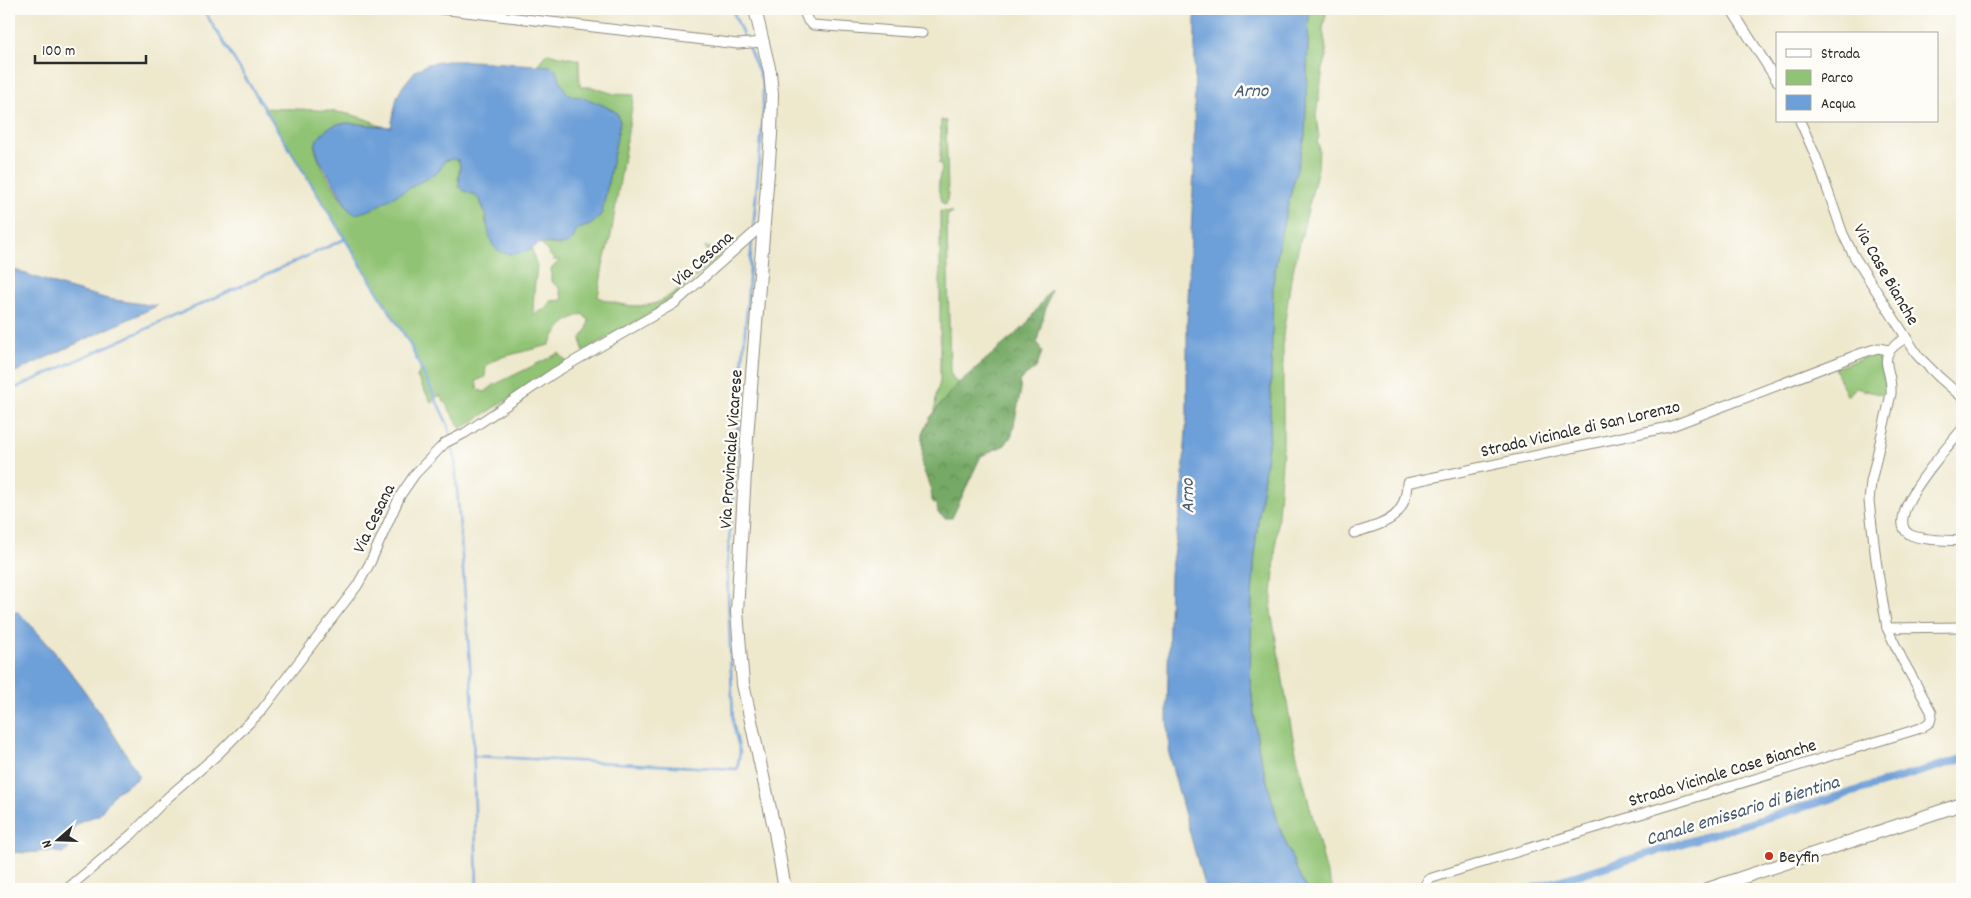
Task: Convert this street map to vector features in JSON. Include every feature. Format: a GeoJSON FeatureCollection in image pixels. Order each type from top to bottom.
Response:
{"type":"FeatureCollection","features":[{"type":"Feature","properties":{"kind":"main road","name":"Via Provinciale Vicarese"},"geometry":{"type":"LineString","coordinates":[[756,9],[770,72],[772,94],[770,163],[760,228],[737,612],[744,684],[785,889]]}},
{"type":"Feature","properties":{"kind":"main road"},"geometry":{"type":"LineString","coordinates":[[1708,889],[1962,804]]}},
{"type":"Feature","properties":{"kind":"street"},"geometry":{"type":"LineString","coordinates":[[440,9],[746,44],[763,42]]}},
{"type":"Feature","properties":{"kind":"street"},"geometry":{"type":"LineString","coordinates":[[803,9],[808,21],[813,25],[922,33]]}},
{"type":"Feature","properties":{"kind":"street"},"geometry":{"type":"LineString","coordinates":[[1731,9],[1776,79]]}},
{"type":"Feature","properties":{"kind":"street","name":"Via Case Bianche"},"geometry":{"type":"LineString","coordinates":[[1800,122],[1810,142],[1848,244],[1906,338],[1928,366],[1962,397]]}},
{"type":"Feature","properties":{"kind":"street","name":"Via Cesana"},"geometry":{"type":"LineString","coordinates":[[67,889],[132,834],[167,798],[218,754],[261,712],[357,586],[370,563],[394,507],[410,481],[435,453],[546,378],[675,302],[760,228]]}},
{"type":"Feature","properties":{"kind":"street"},"geometry":{"type":"LineString","coordinates":[[1906,338],[1889,350],[1886,364],[1891,394],[1870,487],[1869,501],[1887,628],[1962,628]]}},
{"type":"Feature","properties":{"kind":"street","name":"Strada Vicinale di San Lorenzo"},"geometry":{"type":"LineString","coordinates":[[1354,533],[1386,522],[1397,515],[1406,501],[1407,484],[1669,427],[1862,353],[1878,348],[1889,350]]}},
{"type":"Feature","properties":{"kind":"street"},"geometry":{"type":"LineString","coordinates":[[1962,429],[1913,492],[1906,506],[1903,520],[1904,530],[1911,536],[1962,541]]}},
{"type":"Feature","properties":{"kind":"street","name":"Strada Vicinale Case Bianche"},"geometry":{"type":"LineString","coordinates":[[1423,887],[1432,878],[1925,726],[1932,720],[1932,713],[1887,628]]}},
{"type":"Feature","properties":{"kind":"green space"},"geometry":{"type":"Polygon","coordinates":[[[1309,9],[1327,9],[1323,29],[1327,56],[1323,69],[1316,116],[1319,137],[1317,142],[1319,146],[1318,168],[1291,279],[1283,335],[1283,448],[1271,611],[1294,744],[1326,870],[1333,889],[1307,889],[1301,880],[1280,829],[1258,747],[1250,679],[1256,538],[1270,430],[1273,283],[1281,233],[1305,136],[1309,9]]]}},
{"type":"Feature","properties":{"kind":"green space"},"geometry":{"type":"Polygon","coordinates":[[[547,53],[579,60],[580,87],[592,87],[614,94],[634,95],[611,235],[603,265],[598,297],[629,305],[654,304],[672,294],[706,264],[708,256],[705,247],[726,251],[666,304],[583,352],[581,338],[587,330],[589,320],[582,314],[562,325],[549,345],[498,358],[486,366],[485,377],[476,381],[478,390],[485,392],[494,385],[559,353],[567,362],[461,429],[441,396],[435,397],[432,404],[417,377],[421,368],[408,341],[264,108],[339,112],[354,115],[381,126],[347,123],[317,139],[315,147],[320,163],[344,202],[355,214],[440,170],[444,161],[458,160],[460,165],[458,180],[479,199],[485,212],[486,224],[505,253],[524,252],[532,249],[537,267],[533,314],[546,309],[550,301],[563,300],[559,288],[551,281],[551,269],[560,260],[554,260],[541,243],[561,245],[573,239],[577,229],[582,228],[602,213],[620,122],[617,113],[610,109],[569,94],[561,84],[557,71],[553,68],[537,65],[547,53]]]}},
{"type":"Feature","properties":{"kind":"green space"},"geometry":{"type":"Polygon","coordinates":[[[941,120],[946,121],[948,194],[946,205],[942,203],[939,186],[939,177],[942,170],[941,164],[938,163],[940,161],[941,120]]]}},
{"type":"Feature","properties":{"kind":"green space"},"geometry":{"type":"Polygon","coordinates":[[[940,211],[953,212],[948,215],[947,220],[950,372],[954,380],[959,383],[935,411],[936,395],[940,382],[940,211]]]}},
{"type":"Feature","properties":{"kind":"green space"},"geometry":{"type":"Polygon","coordinates":[[[1051,289],[1037,341],[1042,352],[1036,368],[1019,381],[1021,390],[1012,435],[1005,445],[981,456],[952,518],[945,518],[938,513],[937,506],[932,501],[931,490],[922,466],[923,434],[930,418],[955,386],[1025,326],[1051,289]]]}},
{"type":"Feature","properties":{"kind":"green space"},"geometry":{"type":"Polygon","coordinates":[[[1874,354],[1881,363],[1885,373],[1886,396],[1856,388],[1847,396],[1835,368],[1874,354]]]}},
{"type":"Feature","properties":{"kind":"water","name":"Arno"},"geometry":{"type":"Polygon","coordinates":[[[1195,9],[1309,9],[1305,136],[1281,233],[1273,283],[1270,430],[1256,538],[1250,679],[1258,747],[1280,829],[1301,880],[1307,889],[1205,889],[1170,760],[1167,719],[1170,574],[1181,506],[1187,415],[1187,323],[1194,168],[1195,9]]]}},
{"type":"Feature","properties":{"kind":"water"},"geometry":{"type":"Polygon","coordinates":[[[447,61],[551,66],[555,69],[566,92],[570,95],[595,102],[617,113],[620,122],[602,213],[591,224],[577,229],[569,243],[562,245],[542,243],[525,252],[510,254],[500,251],[494,246],[490,238],[484,208],[479,199],[459,187],[460,165],[458,160],[452,159],[444,161],[440,170],[435,174],[370,210],[355,214],[349,210],[319,159],[315,147],[317,139],[328,128],[338,124],[347,123],[391,127],[397,97],[415,71],[428,64],[447,61]]]}},
{"type":"Feature","properties":{"kind":"water"},"geometry":{"type":"Polygon","coordinates":[[[9,268],[61,286],[108,299],[157,306],[9,375],[9,268]]]}},
{"type":"Feature","properties":{"kind":"water"},"geometry":{"type":"Polygon","coordinates":[[[18,612],[36,630],[68,669],[112,731],[138,774],[138,778],[115,793],[99,815],[81,821],[73,828],[68,850],[63,853],[50,851],[9,852],[9,615],[18,612]]]}},
{"type":"Feature","properties":{"kind":"waterway"},"geometry":{"type":"LineString","coordinates":[[203,9],[408,341],[448,425],[451,437]]}},
{"type":"Feature","properties":{"kind":"waterway"},"geometry":{"type":"LineString","coordinates":[[732,9],[763,86],[763,117],[753,231]]}},
{"type":"Feature","properties":{"kind":"waterway"},"geometry":{"type":"LineString","coordinates":[[9,391],[345,239]]}},
{"type":"Feature","properties":{"kind":"waterway"},"geometry":{"type":"LineString","coordinates":[[474,756],[737,769],[740,752],[733,723],[727,569],[752,239]]}},
{"type":"Feature","properties":{"kind":"waterway"},"geometry":{"type":"LineString","coordinates":[[452,443],[455,461],[472,692],[477,889]]}},
{"type":"Feature","properties":{"kind":"waterway","name":"Canale emissario di Bientina"},"geometry":{"type":"LineString","coordinates":[[1531,889],[1962,759]]}},
{"type":"Feature","properties":{"kind":"place","name":"Beyfin"},"geometry":{"type":"Point","coordinates":[1769,856]}}]}
